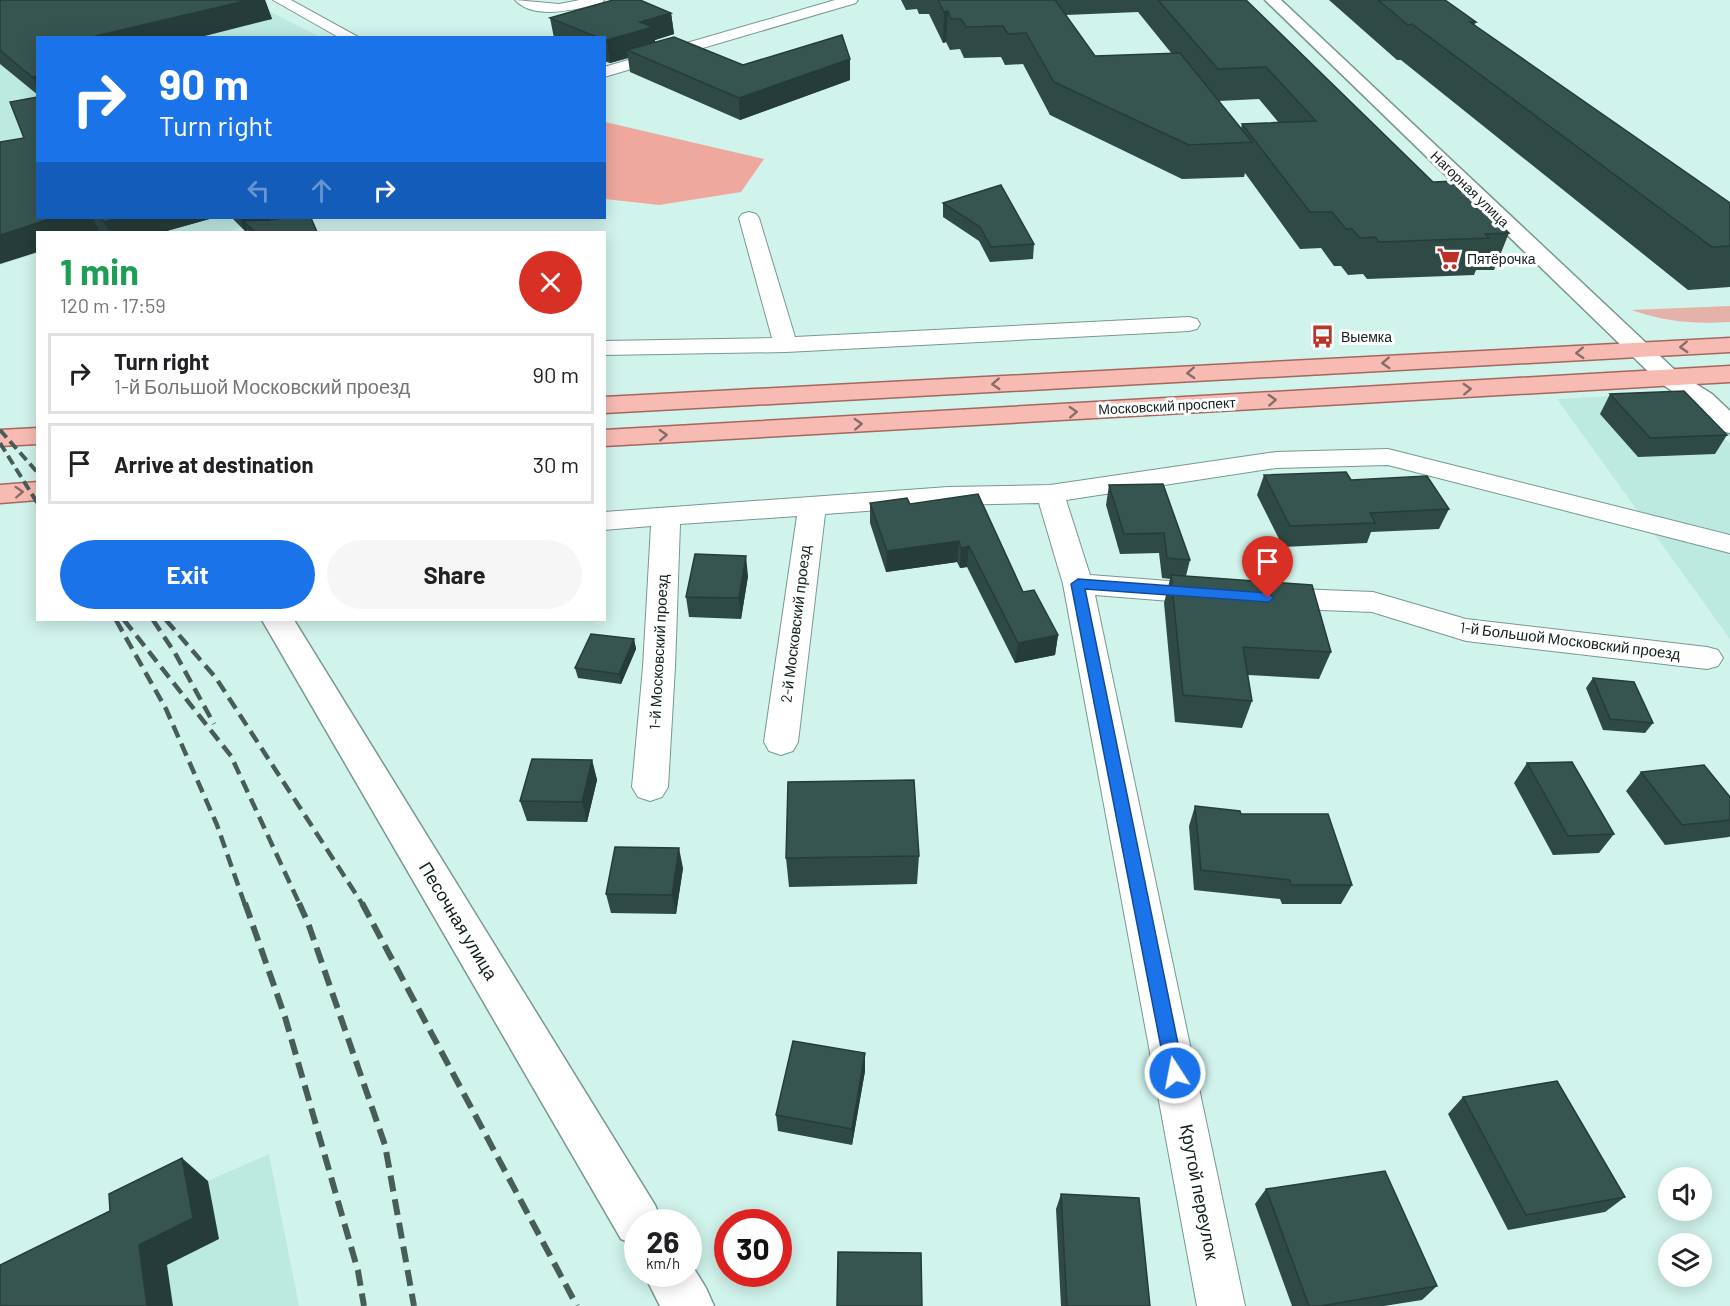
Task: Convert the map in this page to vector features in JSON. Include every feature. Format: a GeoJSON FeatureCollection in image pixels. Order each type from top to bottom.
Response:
{"type":"FeatureCollection","features":[{"type":"Feature","properties":{"kind":"main road","name":"Нагорная улица"},"geometry":{"type":"LineString","coordinates":[[1272,0],[1668,377],[1703,400],[1730,425]]}},
{"type":"Feature","properties":{"kind":"main road"},"geometry":{"type":"LineString","coordinates":[[606,405],[1730,345]]}},
{"type":"Feature","properties":{"kind":"main road","name":"Московский проспект"},"geometry":{"type":"LineString","coordinates":[[606,438],[1730,374]]}},
{"type":"Feature","properties":{"kind":"main road"},"geometry":{"type":"LineString","coordinates":[[0,420],[36,418]]}},
{"type":"Feature","properties":{"kind":"main road"},"geometry":{"type":"LineString","coordinates":[[0,438],[36,436]]}},
{"type":"Feature","properties":{"kind":"main road"},"geometry":{"type":"LineString","coordinates":[[0,473],[36,471]]}},
{"type":"Feature","properties":{"kind":"main road"},"geometry":{"type":"LineString","coordinates":[[0,494],[36,491]]}},
{"type":"Feature","properties":{"kind":"main road","name":"Песочная улица"},"geometry":{"type":"LineString","coordinates":[[279,621],[630,1209]]}},
{"type":"Feature","properties":{"kind":"main road"},"geometry":{"type":"LineString","coordinates":[[677,1287],[688,1306]]}},
{"type":"Feature","properties":{"kind":"street"},"geometry":{"type":"LineString","coordinates":[[280,0],[349,36]]}},
{"type":"Feature","properties":{"kind":"street"},"geometry":{"type":"LineString","coordinates":[[522,0],[539,8],[557,9],[597,0]]}},
{"type":"Feature","properties":{"kind":"street"},"geometry":{"type":"LineString","coordinates":[[606,71],[851,0]]}},
{"type":"Feature","properties":{"kind":"street"},"geometry":{"type":"LineString","coordinates":[[749,218],[786,345]]}},
{"type":"Feature","properties":{"kind":"street"},"geometry":{"type":"LineString","coordinates":[[606,348],[786,345],[1189,324]]}},
{"type":"Feature","properties":{"kind":"street"},"geometry":{"type":"LineString","coordinates":[[606,521],[948,496],[1050,494],[1276,460],[1388,457],[1730,544]]}},
{"type":"Feature","properties":{"kind":"street","name":"Крутой переулок"},"geometry":{"type":"LineString","coordinates":[[1050,494],[1078,584],[1221,1306]]}},
{"type":"Feature","properties":{"kind":"street","name":"2-й Московский проезд"},"geometry":{"type":"LineString","coordinates":[[781,742],[812,506]]}},
{"type":"Feature","properties":{"kind":"street","name":"1-й Московский проезд"},"geometry":{"type":"LineString","coordinates":[[650,787],[659,667],[666,517]]}},
{"type":"Feature","properties":{"kind":"street","name":"1-й Большой Московский проезд"},"geometry":{"type":"LineString","coordinates":[[1078,584],[1241,597],[1373,602],[1466,630],[1707,658]]}},
{"type":"Feature","properties":{"kind":"shaded area"},"geometry":{"type":"Polygon","coordinates":[[[0,0],[247,0],[318,36],[36,36],[36,219],[271,219],[229,231],[36,231],[36,253],[0,265],[0,0]]]}},
{"type":"Feature","properties":{"kind":"shaded area"},"geometry":{"type":"Polygon","coordinates":[[[606,122],[764,159],[741,192],[659,205],[606,199],[606,122]]]}},
{"type":"Feature","properties":{"kind":"shaded area"},"geometry":{"type":"Polygon","coordinates":[[[1730,306],[1730,322],[1717,323],[1668,320],[1631,310],[1730,306]]]}},
{"type":"Feature","properties":{"kind":"shaded area"},"geometry":{"type":"Polygon","coordinates":[[[1667,393],[1730,443],[1730,639],[1557,399],[1667,393]]]}},
{"type":"Feature","properties":{"kind":"shaded area"},"geometry":{"type":"Polygon","coordinates":[[[269,1154],[299,1306],[0,1306],[208,1181],[269,1154]]]}},
{"type":"Feature","properties":{"kind":"building"},"geometry":{"type":"Polygon","coordinates":[[[0,0],[249,0],[96,36],[36,36],[36,76],[32,77],[0,50],[0,0]]]}},
{"type":"Feature","properties":{"kind":"building"},"geometry":{"type":"Polygon","coordinates":[[[613,0],[640,0],[671,13],[640,22],[653,27],[607,40],[606,36],[594,36],[550,18],[613,0]]]}},
{"type":"Feature","properties":{"kind":"building"},"geometry":{"type":"Polygon","coordinates":[[[938,0],[1055,0],[1095,56],[1180,53],[1252,142],[1189,145],[1054,82],[1026,33],[1008,34],[1003,26],[966,27],[961,19],[951,19],[948,11],[944,12],[938,0]]]}},
{"type":"Feature","properties":{"kind":"building"},"geometry":{"type":"Polygon","coordinates":[[[1158,0],[1246,0],[1433,182],[1457,181],[1509,233],[1485,234],[1489,238],[1379,242],[1375,237],[1360,238],[1352,229],[1346,229],[1332,212],[1310,212],[1242,124],[1316,121],[1266,67],[1218,69],[1158,0]]]}},
{"type":"Feature","properties":{"kind":"building"},"geometry":{"type":"Polygon","coordinates":[[[1378,0],[1445,0],[1476,22],[1470,22],[1730,203],[1730,246],[1712,247],[1412,24],[1408,25],[1378,0]]]}},
{"type":"Feature","properties":{"kind":"building"},"geometry":{"type":"Polygon","coordinates":[[[842,35],[850,59],[739,98],[627,50],[674,37],[743,65],[842,35]]]}},
{"type":"Feature","properties":{"kind":"building"},"geometry":{"type":"Polygon","coordinates":[[[36,97],[36,219],[50,219],[0,235],[0,142],[24,138],[10,102],[36,97]]]}},
{"type":"Feature","properties":{"kind":"building"},"geometry":{"type":"Polygon","coordinates":[[[1001,185],[1034,244],[991,247],[980,227],[943,203],[1001,185]]]}},
{"type":"Feature","properties":{"kind":"building"},"geometry":{"type":"Polygon","coordinates":[[[311,219],[317,231],[254,231],[243,221],[311,219]]]}},
{"type":"Feature","properties":{"kind":"building"},"geometry":{"type":"Polygon","coordinates":[[[1684,391],[1727,435],[1650,438],[1610,394],[1684,391]]]}},
{"type":"Feature","properties":{"kind":"building"},"geometry":{"type":"Polygon","coordinates":[[[1346,472],[1351,480],[1427,476],[1449,509],[1370,513],[1375,523],[1290,526],[1264,475],[1346,472]]]}},
{"type":"Feature","properties":{"kind":"building"},"geometry":{"type":"Polygon","coordinates":[[[1163,484],[1190,560],[1167,558],[1164,533],[1124,534],[1109,485],[1163,484]]]}},
{"type":"Feature","properties":{"kind":"building"},"geometry":{"type":"Polygon","coordinates":[[[978,494],[1023,592],[1034,590],[1058,635],[1018,643],[969,546],[961,548],[959,541],[887,551],[870,503],[907,498],[910,504],[978,494]]]}},
{"type":"Feature","properties":{"kind":"building"},"geometry":{"type":"Polygon","coordinates":[[[695,554],[746,556],[739,598],[686,597],[695,554]]]}},
{"type":"Feature","properties":{"kind":"building"},"geometry":{"type":"Polygon","coordinates":[[[1171,575],[1312,585],[1331,652],[1243,647],[1252,701],[1183,695],[1171,575]]]}},
{"type":"Feature","properties":{"kind":"building"},"geometry":{"type":"Polygon","coordinates":[[[591,634],[634,639],[619,674],[575,668],[591,634]]]}},
{"type":"Feature","properties":{"kind":"building"},"geometry":{"type":"Polygon","coordinates":[[[1593,678],[1634,682],[1653,723],[1610,719],[1593,678]]]}},
{"type":"Feature","properties":{"kind":"building"},"geometry":{"type":"Polygon","coordinates":[[[532,759],[592,760],[582,802],[520,801],[532,759]]]}},
{"type":"Feature","properties":{"kind":"building"},"geometry":{"type":"Polygon","coordinates":[[[1572,762],[1614,834],[1568,836],[1527,763],[1572,762]]]}},
{"type":"Feature","properties":{"kind":"building"},"geometry":{"type":"Polygon","coordinates":[[[1704,765],[1730,797],[1730,820],[1682,825],[1641,772],[1704,765]]]}},
{"type":"Feature","properties":{"kind":"building"},"geometry":{"type":"Polygon","coordinates":[[[914,780],[919,856],[786,858],[788,782],[914,780]]]}},
{"type":"Feature","properties":{"kind":"building"},"geometry":{"type":"Polygon","coordinates":[[[1195,806],[1240,811],[1241,814],[1328,814],[1352,885],[1291,885],[1290,880],[1201,870],[1195,806]]]}},
{"type":"Feature","properties":{"kind":"building"},"geometry":{"type":"Polygon","coordinates":[[[615,847],[679,848],[672,895],[606,894],[615,847]]]}},
{"type":"Feature","properties":{"kind":"building"},"geometry":{"type":"Polygon","coordinates":[[[793,1041],[865,1053],[852,1129],[776,1115],[793,1041]]]}},
{"type":"Feature","properties":{"kind":"building"},"geometry":{"type":"Polygon","coordinates":[[[1557,1081],[1625,1197],[1526,1215],[1463,1097],[1557,1081]]]}},
{"type":"Feature","properties":{"kind":"building"},"geometry":{"type":"Polygon","coordinates":[[[182,1158],[193,1218],[139,1245],[147,1306],[0,1306],[0,1265],[110,1211],[109,1194],[182,1158]]]}},
{"type":"Feature","properties":{"kind":"building"},"geometry":{"type":"Polygon","coordinates":[[[1385,1171],[1437,1286],[1321,1306],[1309,1306],[1266,1189],[1385,1171]]]}},
{"type":"Feature","properties":{"kind":"building"},"geometry":{"type":"Polygon","coordinates":[[[1061,1194],[1139,1198],[1150,1306],[1067,1306],[1061,1194]]]}},
{"type":"Feature","properties":{"kind":"building"},"geometry":{"type":"Polygon","coordinates":[[[838,1252],[921,1253],[922,1306],[837,1306],[838,1252]]]}},
{"type":"Feature","properties":{"kind":"railway"},"geometry":{"type":"LineString","coordinates":[[0,430],[36,471]]}},
{"type":"Feature","properties":{"kind":"railway"},"geometry":{"type":"LineString","coordinates":[[0,443],[36,501]]}},
{"type":"Feature","properties":{"kind":"railway"},"geometry":{"type":"LineString","coordinates":[[117,621],[166,709],[217,825],[245,905]]}},
{"type":"Feature","properties":{"kind":"railway"},"geometry":{"type":"LineString","coordinates":[[125,621],[231,756],[300,905]]}},
{"type":"Feature","properties":{"kind":"railway"},"geometry":{"type":"LineString","coordinates":[[154,621],[175,653],[214,724]]}},
{"type":"Feature","properties":{"kind":"railway"},"geometry":{"type":"LineString","coordinates":[[167,621],[216,678],[363,905]]}},
{"type":"Feature","properties":{"kind":"railway"},"geometry":{"type":"LineString","coordinates":[[245,903],[285,1017],[358,1271],[364,1306]]}},
{"type":"Feature","properties":{"kind":"railway"},"geometry":{"type":"LineString","coordinates":[[299,903],[385,1145],[414,1306]]}},
{"type":"Feature","properties":{"kind":"railway"},"geometry":{"type":"LineString","coordinates":[[362,903],[577,1306]]}},
{"type":"Feature","properties":{"kind":"place","name":"Пятёрочка"},"geometry":{"type":"Point","coordinates":[1449,259]}},
{"type":"Feature","properties":{"kind":"place","name":"Выемка"},"geometry":{"type":"Point","coordinates":[1323,337]}},
{"type":"Feature","properties":{"kind":"route"},"geometry":{"type":"LineString","coordinates":[[1175,1073],[1078,584],[1268,598]]}}]}
